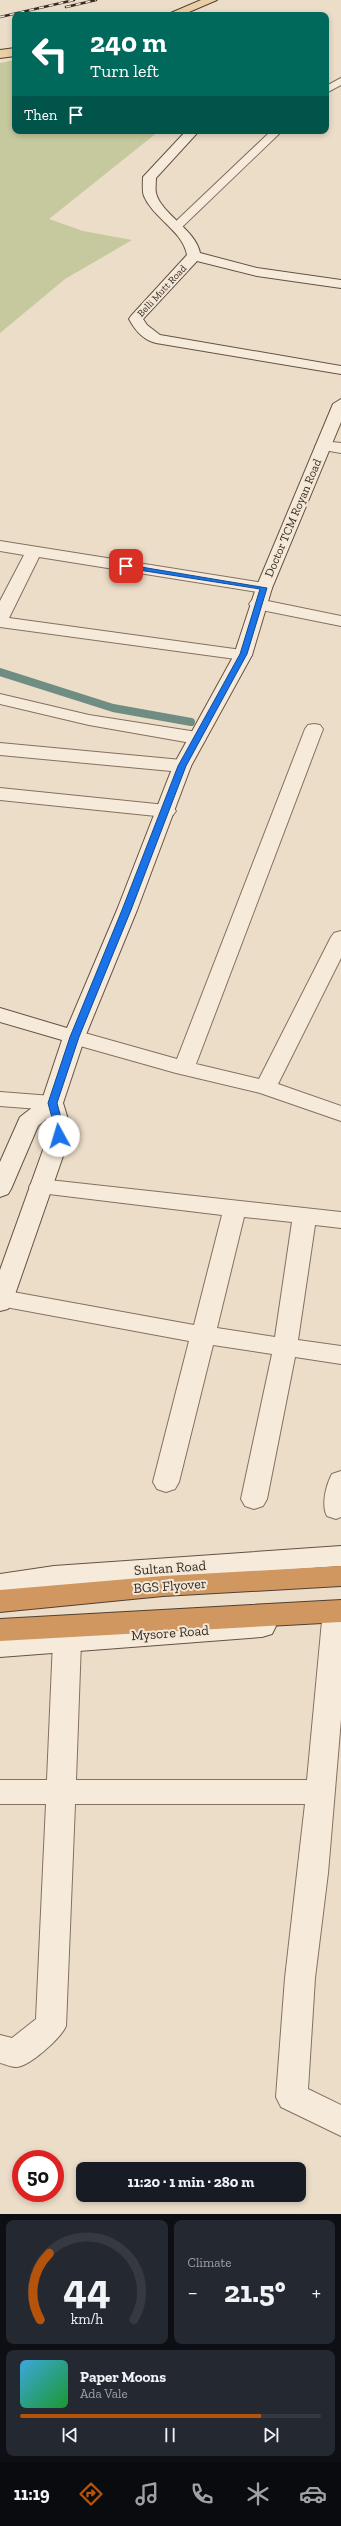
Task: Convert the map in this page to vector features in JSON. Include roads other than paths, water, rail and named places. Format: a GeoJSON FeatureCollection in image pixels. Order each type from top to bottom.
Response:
{"type":"FeatureCollection","features":[{"type":"Feature","properties":{"kind":"highway","name":"BGS Flyover"},"geometry":{"type":"LineString","coordinates":[[0,1601],[163,1586],[341,1576]]}},
{"type":"Feature","properties":{"kind":"highway"},"geometry":{"type":"LineString","coordinates":[[0,1630],[339,1618]]}},
{"type":"Feature","properties":{"kind":"main road"},"geometry":{"type":"LineString","coordinates":[[180,12],[211,0]]}},
{"type":"Feature","properties":{"kind":"main road"},"geometry":{"type":"LineString","coordinates":[[193,12],[224,0]]}},
{"type":"Feature","properties":{"kind":"main road"},"geometry":{"type":"LineString","coordinates":[[0,47],[12,45]]}},
{"type":"Feature","properties":{"kind":"main road"},"geometry":{"type":"LineString","coordinates":[[0,54],[12,52]]}},
{"type":"Feature","properties":{"kind":"street","name":"Belli Mutt Road"},"geometry":{"type":"LineString","coordinates":[[190,134],[148,177],[150,195],[192,244],[194,256],[136,320],[141,328],[156,339],[341,370]]}},
{"type":"Feature","properties":{"kind":"street"},"geometry":{"type":"LineString","coordinates":[[194,256],[257,272],[341,284]]}},
{"type":"Feature","properties":{"kind":"street","name":"Doctor TCM Royan Road"},"geometry":{"type":"LineString","coordinates":[[52,1103],[74,1037],[166,811],[182,766],[243,654],[261,596],[332,447],[341,404]]}},
{"type":"Feature","properties":{"kind":"street"},"geometry":{"type":"LineString","coordinates":[[0,546],[34,551],[261,596],[341,621]]}},
{"type":"Feature","properties":{"kind":"street"},"geometry":{"type":"LineString","coordinates":[[0,618],[7,589],[34,551]]}},
{"type":"Feature","properties":{"kind":"street"},"geometry":{"type":"LineString","coordinates":[[0,622],[243,654]]}},
{"type":"Feature","properties":{"kind":"street"},"geometry":{"type":"LineString","coordinates":[[0,700],[89,720],[197,738]]}},
{"type":"Feature","properties":{"kind":"street"},"geometry":{"type":"LineString","coordinates":[[184,1068],[314,729]]}},
{"type":"Feature","properties":{"kind":"street"},"geometry":{"type":"LineString","coordinates":[[0,749],[182,766]]}},
{"type":"Feature","properties":{"kind":"street"},"geometry":{"type":"LineString","coordinates":[[0,794],[166,811]]}},
{"type":"Feature","properties":{"kind":"street"},"geometry":{"type":"LineString","coordinates":[[266,1087],[341,937]]}},
{"type":"Feature","properties":{"kind":"street"},"geometry":{"type":"LineString","coordinates":[[0,1015],[184,1068],[266,1087],[341,1114]]}},
{"type":"Feature","properties":{"kind":"street"},"geometry":{"type":"LineString","coordinates":[[0,1099],[52,1103]]}},
{"type":"Feature","properties":{"kind":"street"},"geometry":{"type":"LineString","coordinates":[[0,1189],[28,1122],[52,1103]]}},
{"type":"Feature","properties":{"kind":"street"},"geometry":{"type":"LineString","coordinates":[[52,1103],[60,1129],[1,1300],[204,1335],[341,1355]]}},
{"type":"Feature","properties":{"kind":"street"},"geometry":{"type":"LineString","coordinates":[[40,1187],[341,1220]]}},
{"type":"Feature","properties":{"kind":"street"},"geometry":{"type":"LineString","coordinates":[[166,1482],[234,1212]]}},
{"type":"Feature","properties":{"kind":"street"},"geometry":{"type":"LineString","coordinates":[[254,1499],[285,1348],[304,1222]]}},
{"type":"Feature","properties":{"kind":"street"},"geometry":{"type":"LineString","coordinates":[[336,1509],[341,1481]]}},
{"type":"Feature","properties":{"kind":"street","name":"Sultan Road"},"geometry":{"type":"LineString","coordinates":[[0,1584],[54,1576],[341,1556]]}},
{"type":"Feature","properties":{"kind":"street"},"geometry":{"type":"LineString","coordinates":[[339,1618],[320,1792],[313,1873],[300,1978],[292,2097],[341,2121]]}},
{"type":"Feature","properties":{"kind":"street","name":"Mysore Road"},"geometry":{"type":"LineString","coordinates":[[0,1646],[339,1618]]}},
{"type":"Feature","properties":{"kind":"street"},"geometry":{"type":"LineString","coordinates":[[0,2049],[16,2053],[51,2026],[67,1641]]}},
{"type":"Feature","properties":{"kind":"street"},"geometry":{"type":"LineString","coordinates":[[0,1792],[61,1794],[320,1792]]}},
{"type":"Feature","properties":{"kind":"lane"},"geometry":{"type":"LineString","coordinates":[[329,88],[341,81]]}},
{"type":"Feature","properties":{"kind":"lane"},"geometry":{"type":"LineString","coordinates":[[176,227],[274,134]]}},
{"type":"Feature","properties":{"kind":"waterway"},"geometry":{"type":"LineString","coordinates":[[0,672],[113,708],[191,722]]}},
{"type":"Feature","properties":{"kind":"railway"},"geometry":{"type":"LineString","coordinates":[[22,12],[74,0]]}},
{"type":"Feature","properties":{"kind":"railway"},"geometry":{"type":"LineString","coordinates":[[66,7],[96,0]]}},
{"type":"Feature","properties":{"kind":"railway"},"geometry":{"type":"LineString","coordinates":[[0,17],[12,14]]}}]}
